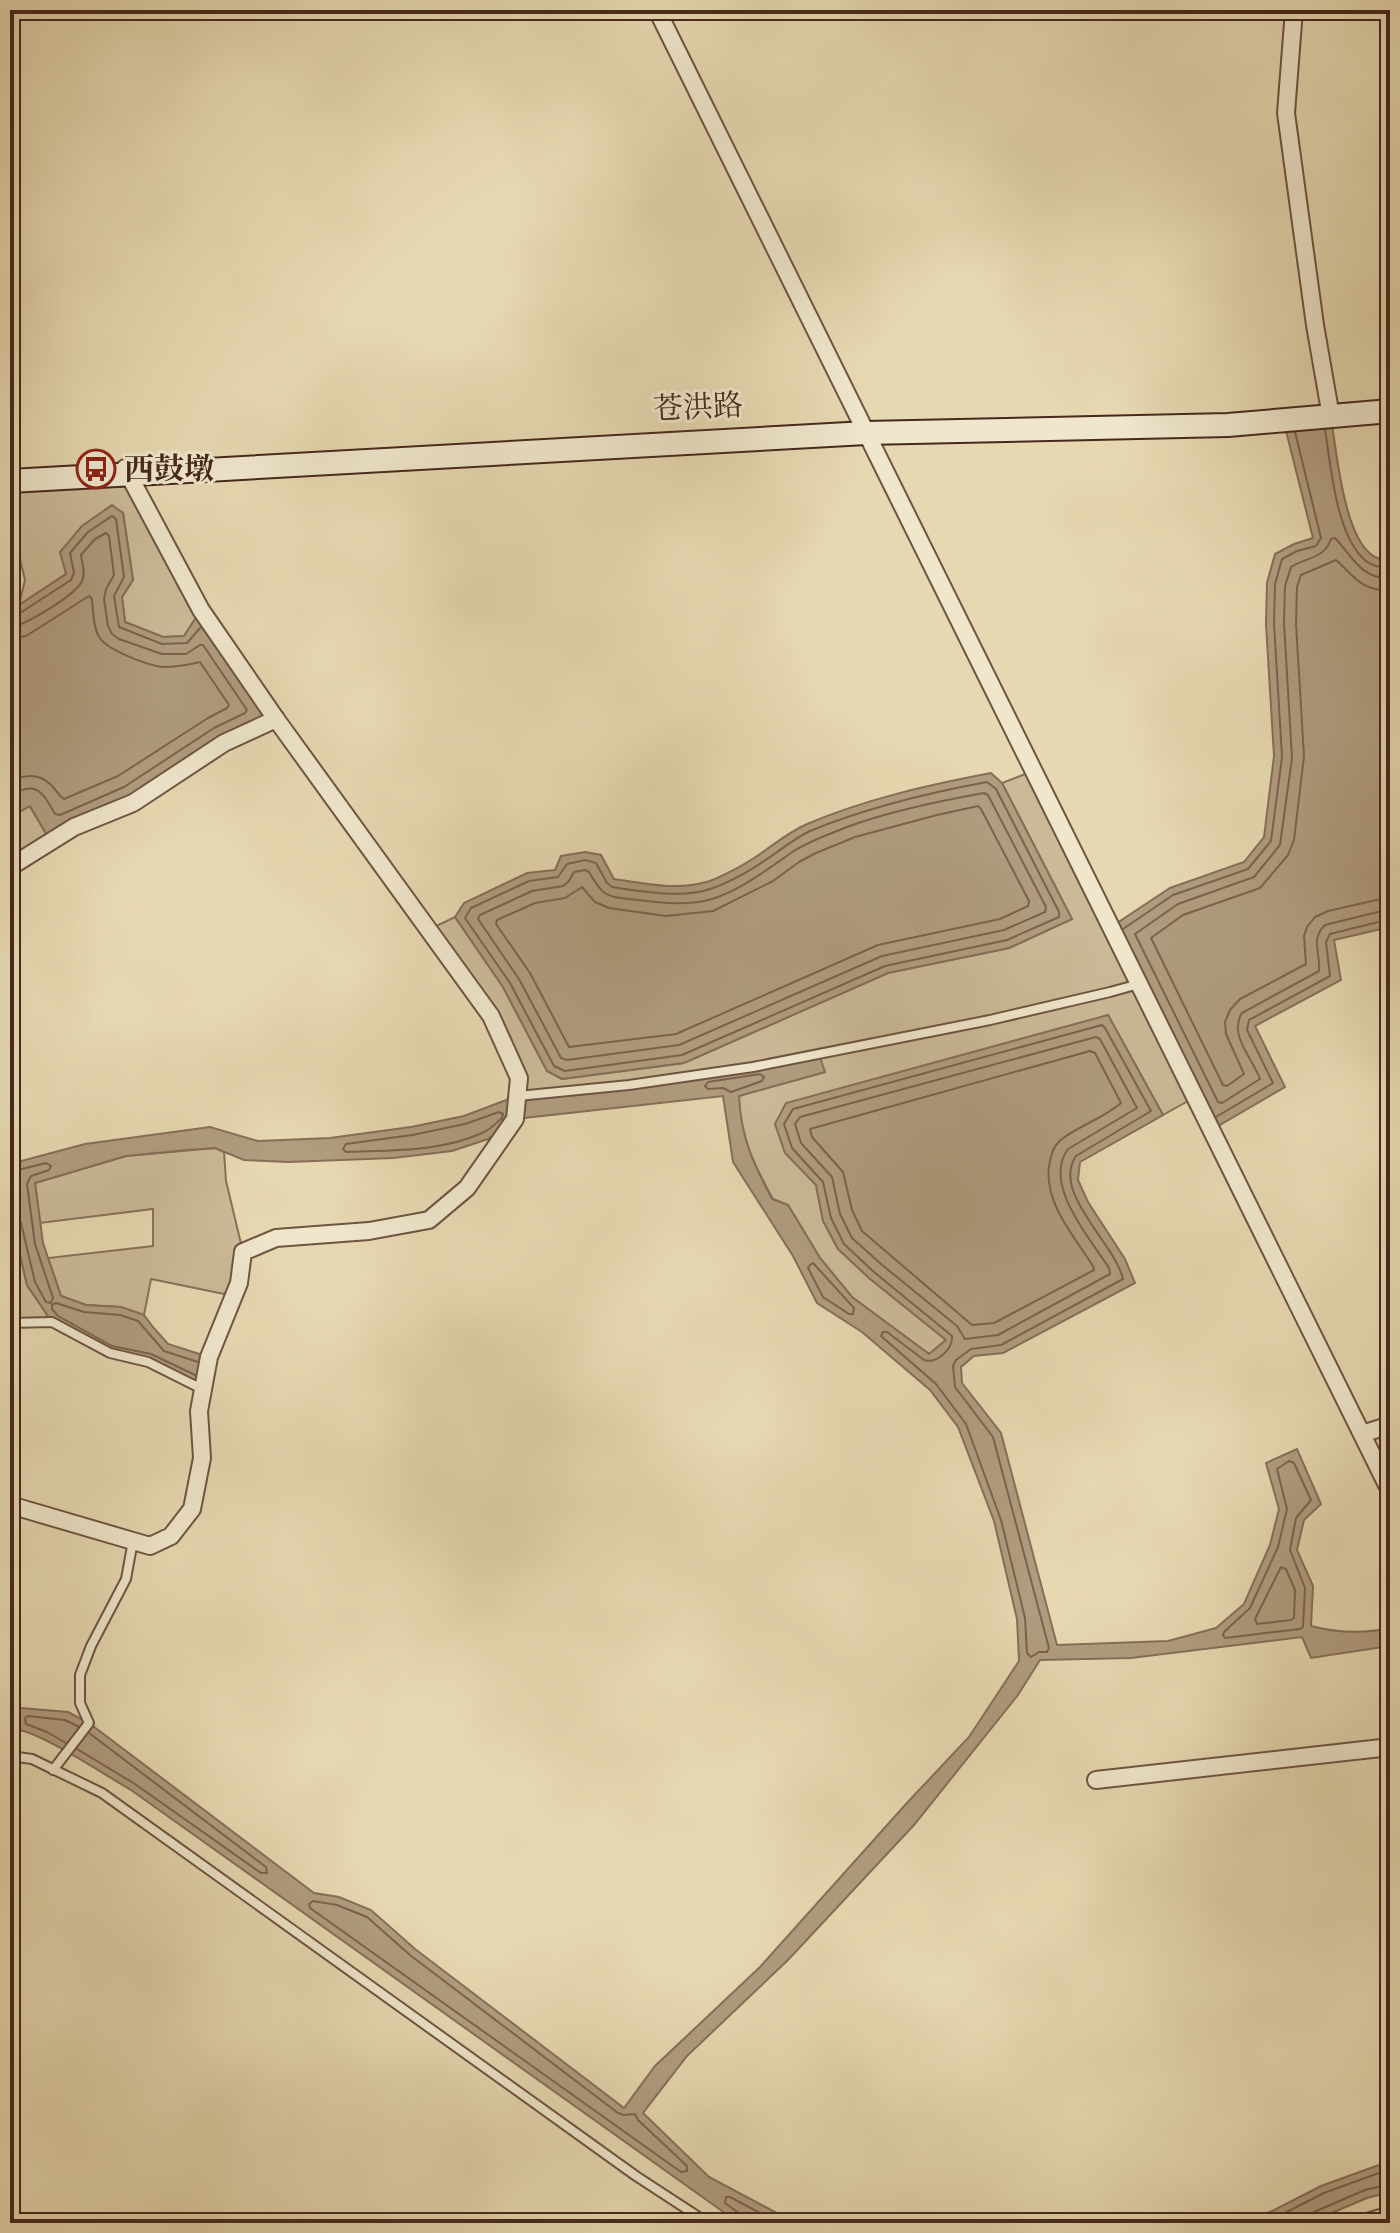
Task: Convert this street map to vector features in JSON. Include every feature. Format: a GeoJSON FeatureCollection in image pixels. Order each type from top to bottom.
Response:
{"type":"FeatureCollection","features":[{"type":"Feature","properties":{"kind":"main road"},"geometry":{"type":"LineString","coordinates":[[865,431],[1228,425],[1390,409]]}},
{"type":"Feature","properties":{"kind":"main road","name":"苍洪路"},"geometry":{"type":"LineString","coordinates":[[10,473],[126,471],[639,440],[1205,421],[1390,409]]}},
{"type":"Feature","properties":{"kind":"main road"},"geometry":{"type":"LineString","coordinates":[[10,481],[126,471]]}},
{"type":"Feature","properties":{"kind":"street"},"geometry":{"type":"LineString","coordinates":[[657,10],[1390,1491]]}},
{"type":"Feature","properties":{"kind":"street"},"geometry":{"type":"LineString","coordinates":[[1294,10],[1286,113],[1330,411]]}},
{"type":"Feature","properties":{"kind":"street"},"geometry":{"type":"LineString","coordinates":[[10,1505],[150,1546],[171,1536],[192,1509],[202,1458],[199,1411],[209,1357],[239,1283],[243,1252],[276,1238],[369,1231],[429,1220],[467,1188],[515,1119],[519,1078],[491,1016],[201,610],[126,471]]}},
{"type":"Feature","properties":{"kind":"street"},"geometry":{"type":"LineString","coordinates":[[10,867],[74,827],[133,803],[224,743],[276,719]]}},
{"type":"Feature","properties":{"kind":"street"},"geometry":{"type":"LineString","coordinates":[[1362,1434],[1390,1425]]}},
{"type":"Feature","properties":{"kind":"street"},"geometry":{"type":"LineString","coordinates":[[1096,1780],[1390,1747]]}},
{"type":"Feature","properties":{"kind":"lane"},"geometry":{"type":"LineString","coordinates":[[517,1096],[629,1085],[753,1067],[990,1020],[1139,984]]}},
{"type":"Feature","properties":{"kind":"lane"},"geometry":{"type":"LineString","coordinates":[[10,1323],[52,1322],[110,1353],[148,1362],[203,1390]]}},
{"type":"Feature","properties":{"kind":"lane"},"geometry":{"type":"LineString","coordinates":[[53,1770],[89,1723],[80,1703],[80,1675],[91,1646],[126,1579],[133,1541]]}},
{"type":"Feature","properties":{"kind":"lane"},"geometry":{"type":"LineString","coordinates":[[10,1756],[32,1759],[102,1793],[623,2167],[708,2223]]}},
{"type":"Feature","properties":{"kind":"lane"},"geometry":{"type":"LineString","coordinates":[[1349,2223],[1390,2211]]}},
{"type":"Feature","properties":{"kind":"shaded area"},"geometry":{"type":"Polygon","coordinates":[[[125,468],[201,610],[184,636],[163,637],[125,622],[122,597],[133,580],[123,513],[66,574],[19,605],[25,580],[20,559],[10,553],[10,473],[125,468]]]}},
{"type":"Feature","properties":{"kind":"shaded area"},"geometry":{"type":"Polygon","coordinates":[[[1033,771],[1195,1097],[1163,1115],[1108,1015],[785,1152],[816,1185],[823,1221],[838,1249],[946,1340],[929,1354],[852,1297],[820,1258],[788,1205],[773,1199],[749,1150],[738,1096],[825,1072],[753,1067],[517,1096],[491,1016],[428,930],[455,917],[503,987],[547,1071],[562,1079],[684,1063],[888,973],[1009,948],[1072,919],[1002,783],[1033,771]]]}},
{"type":"Feature","properties":{"kind":"shaded area"},"geometry":{"type":"Polygon","coordinates":[[[29,805],[51,842],[10,867],[10,817],[29,805]]]}},
{"type":"Feature","properties":{"kind":"shaded area"},"geometry":{"type":"Polygon","coordinates":[[[215,1148],[224,1152],[226,1181],[243,1252],[234,1296],[151,1279],[144,1315],[121,1307],[86,1305],[61,1296],[48,1258],[153,1246],[153,1209],[40,1223],[35,1183],[126,1156],[215,1148]]]}},
{"type":"Feature","properties":{"kind":"shaded area"},"geometry":{"type":"Polygon","coordinates":[[[10,1210],[27,1285],[52,1322],[10,1323],[10,1210]]]}},
{"type":"Feature","properties":{"kind":"water"},"geometry":{"type":"Polygon","coordinates":[[[1330,411],[1342,489],[1354,529],[1362,545],[1372,555],[1390,562],[1390,927],[1334,940],[1341,980],[1255,1026],[1285,1087],[1211,1130],[1111,927],[1170,888],[1244,862],[1264,837],[1274,756],[1266,624],[1267,583],[1275,554],[1313,538],[1282,415],[1330,411]]]}},
{"type":"Feature","properties":{"kind":"water"},"geometry":{"type":"Polygon","coordinates":[[[112,505],[123,513],[133,580],[122,597],[125,622],[163,637],[184,636],[201,610],[276,719],[51,842],[30,806],[10,817],[10,611],[66,574],[60,552],[82,526],[112,505]]]}},
{"type":"Feature","properties":{"kind":"water"},"geometry":{"type":"Polygon","coordinates":[[[991,773],[1002,783],[1072,919],[1009,948],[888,973],[684,1063],[562,1079],[547,1071],[503,987],[455,917],[464,903],[527,873],[555,870],[561,856],[585,852],[601,855],[614,879],[660,885],[695,885],[726,874],[794,831],[829,815],[898,794],[991,773]]]}},
{"type":"Feature","properties":{"kind":"water"},"geometry":{"type":"Polygon","coordinates":[[[1108,1015],[1163,1115],[1080,1162],[1078,1180],[1088,1202],[1125,1259],[1135,1283],[1003,1353],[974,1356],[961,1367],[962,1383],[1001,1433],[1057,1645],[1168,1641],[1216,1628],[1244,1604],[1270,1545],[1279,1509],[1266,1463],[1297,1449],[1321,1504],[1304,1520],[1297,1550],[1313,1586],[1311,1626],[1350,1632],[1390,1628],[1390,1646],[1311,1658],[1302,1637],[1131,1658],[1040,1660],[1018,1695],[914,1825],[788,1960],[687,2056],[643,2113],[709,2177],[796,2223],[739,2223],[131,1790],[54,1744],[10,1728],[10,1707],[68,1712],[89,1723],[314,1893],[339,1897],[371,1910],[415,1949],[624,2108],[655,2066],[760,1967],[969,1737],[1019,1661],[1017,1619],[994,1521],[958,1427],[930,1390],[862,1332],[817,1303],[793,1256],[733,1162],[723,1096],[515,1119],[488,1139],[452,1151],[393,1158],[289,1162],[244,1160],[215,1148],[187,1150],[126,1156],[35,1183],[43,1243],[61,1296],[86,1305],[121,1307],[144,1315],[168,1344],[209,1357],[203,1390],[148,1362],[110,1353],[52,1322],[27,1285],[10,1210],[10,1164],[85,1144],[210,1127],[258,1141],[330,1138],[411,1127],[464,1116],[517,1096],[629,1085],[819,1054],[825,1072],[739,1096],[749,1150],[772,1199],[788,1205],[820,1258],[852,1297],[929,1354],[946,1340],[838,1249],[823,1221],[816,1185],[785,1153],[775,1124],[786,1103],[1108,1015]]]}},
{"type":"Feature","properties":{"kind":"water"},"geometry":{"type":"Polygon","coordinates":[[[1390,2161],[1390,2192],[1367,2198],[1308,2223],[1218,2223],[1270,2212],[1321,2186],[1390,2161]]]}},
{"type":"Feature","properties":{"kind":"place","name":"西鼓墩"},"geometry":{"type":"Point","coordinates":[96,469]}}]}
